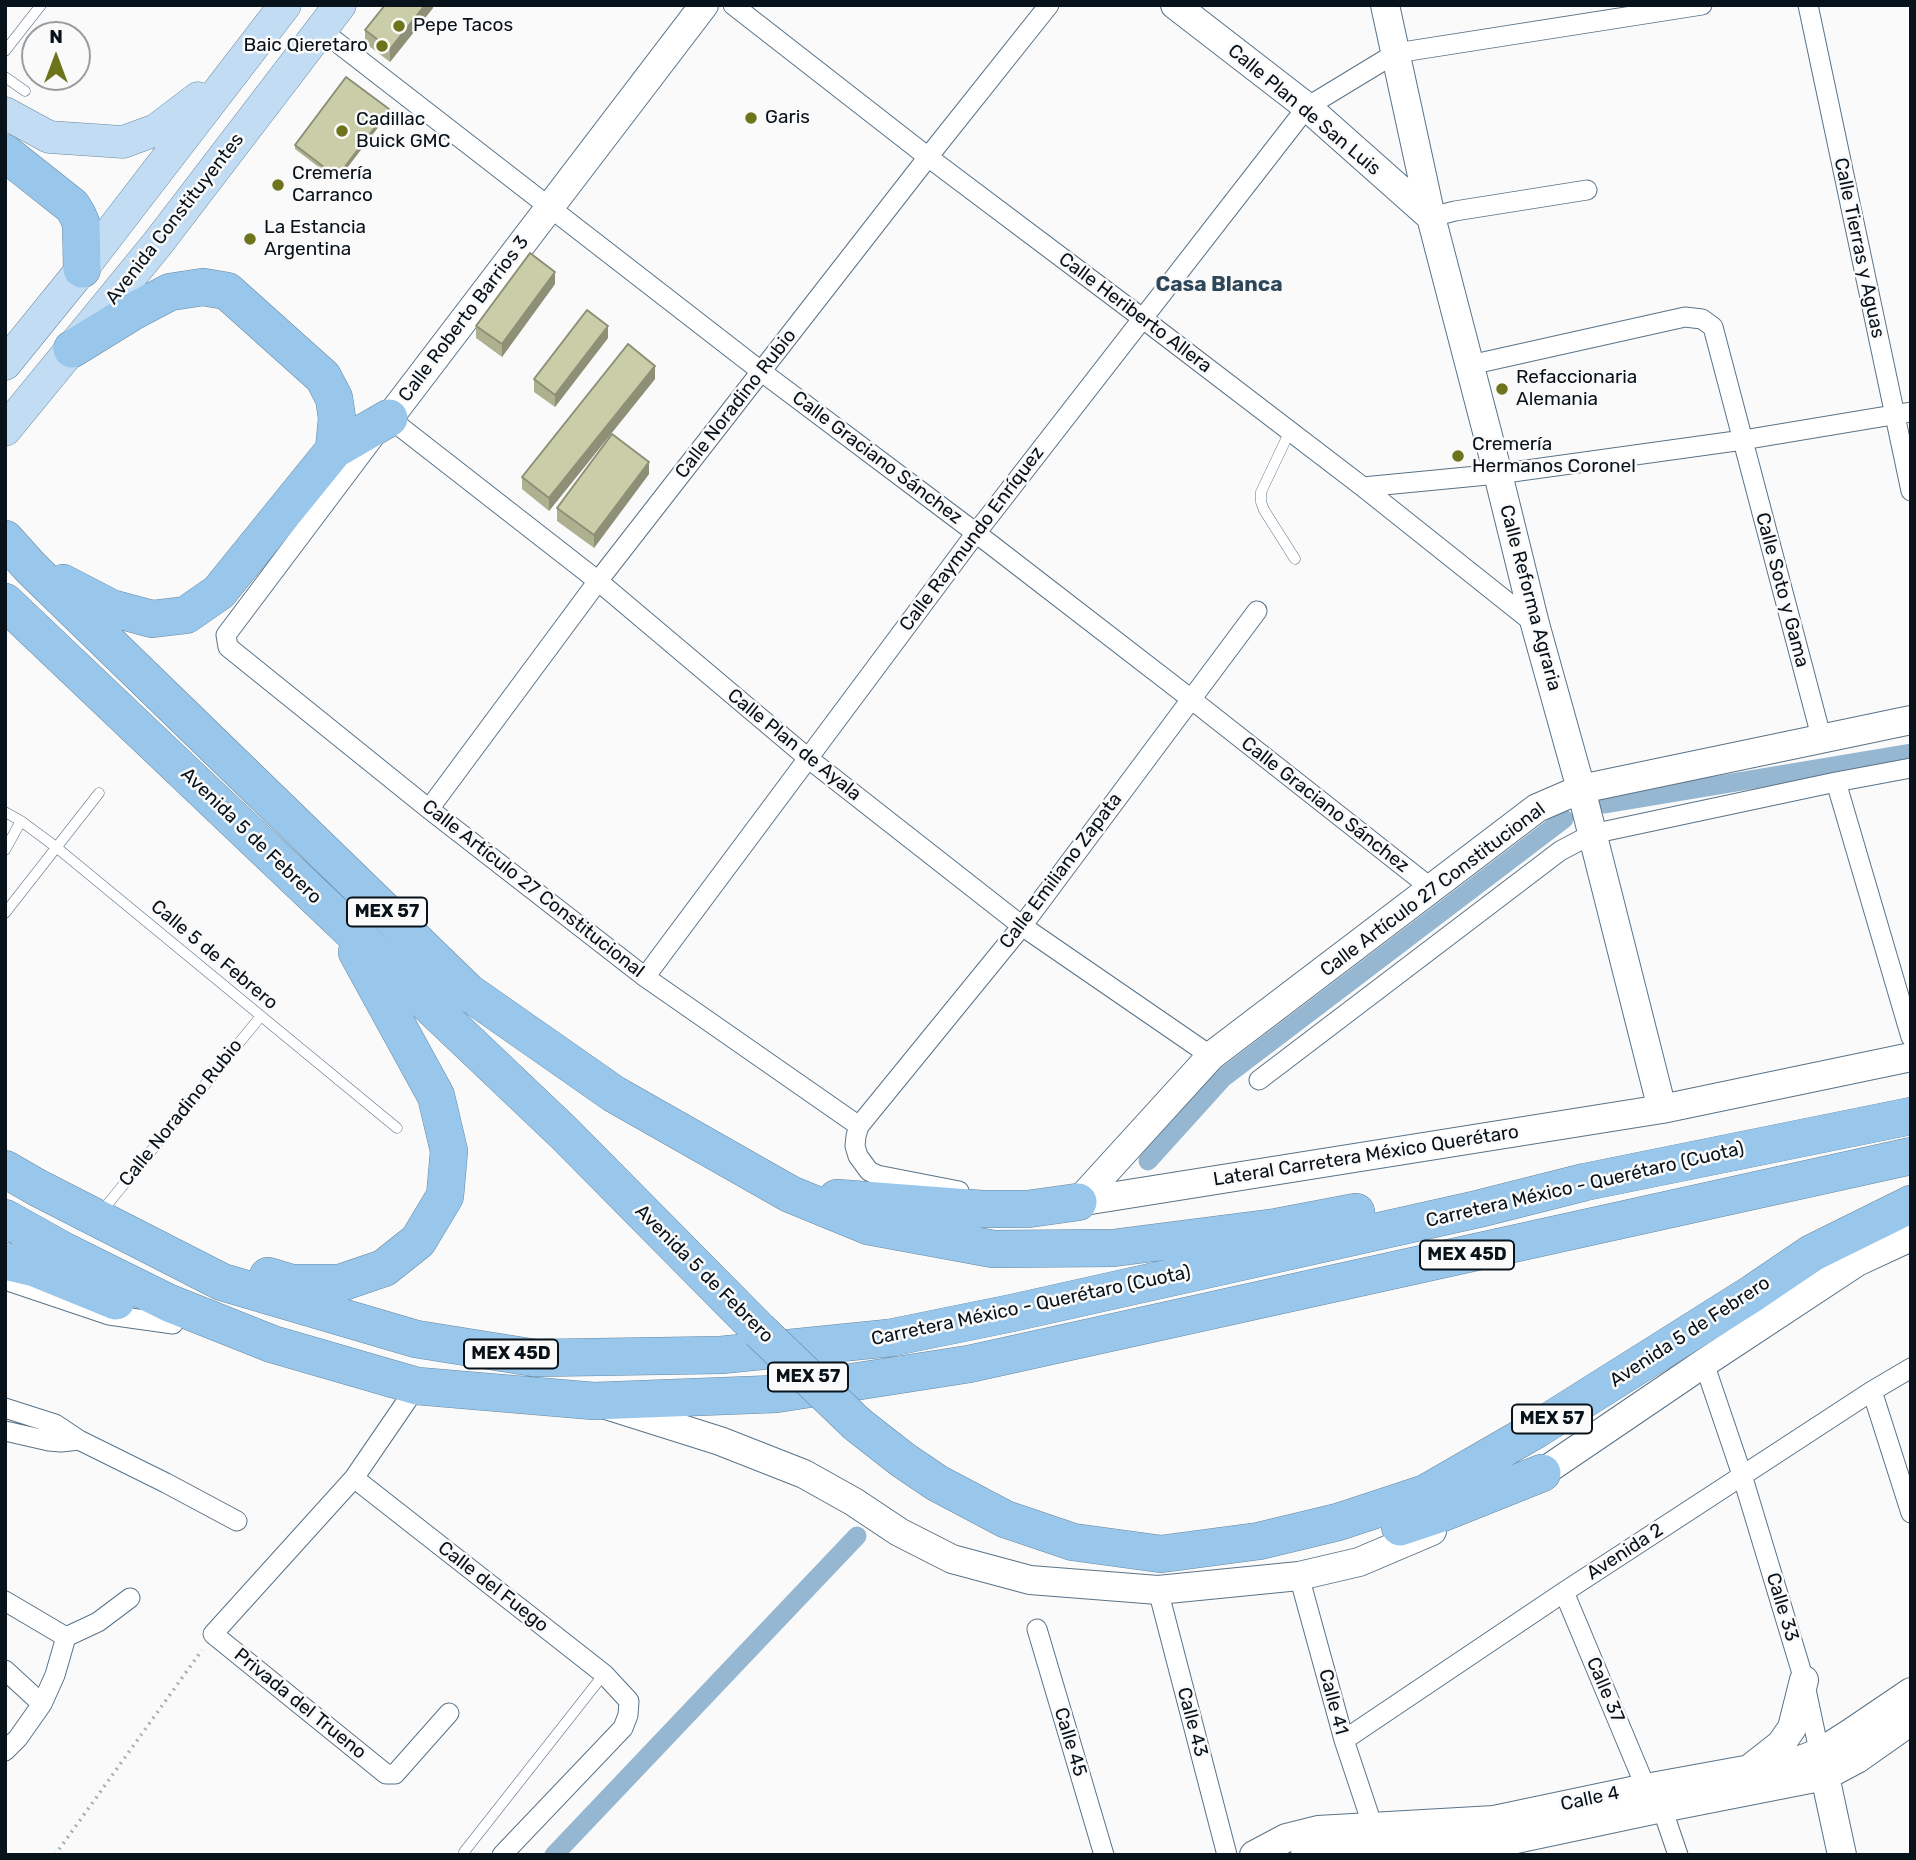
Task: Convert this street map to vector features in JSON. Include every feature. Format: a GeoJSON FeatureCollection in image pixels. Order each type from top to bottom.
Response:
{"type":"FeatureCollection","features":[{"type":"Feature","properties":{"kind":"highway"},"geometry":{"type":"LineString","coordinates":[[5,153],[72,206],[81,223],[82,269]]}},
{"type":"Feature","properties":{"kind":"highway"},"geometry":{"type":"LineString","coordinates":[[72,349],[170,292],[203,287],[227,291],[323,377],[337,407],[334,450]]}},
{"type":"Feature","properties":{"kind":"highway"},"geometry":{"type":"LineString","coordinates":[[31,568],[111,608],[152,619],[186,615],[219,592],[334,450],[389,418]]}},
{"type":"Feature","properties":{"kind":"highway","name":"Avenida 5 de Febrero"},"geometry":{"type":"LineString","coordinates":[[5,539],[31,568],[468,992],[614,1094],[790,1194],[868,1226],[993,1249],[1113,1248],[1277,1227],[1473,1191],[1585,1182]]}},
{"type":"Feature","properties":{"kind":"highway","name":"Avenida 5 de Febrero"},"geometry":{"type":"LineString","coordinates":[[5,602],[564,1133],[759,1331],[857,1424],[937,1483],[1005,1519],[1073,1542],[1161,1554],[1259,1541],[1338,1521],[1426,1493],[1537,1429],[1812,1253],[1911,1204]]}},
{"type":"Feature","properties":{"kind":"highway"},"geometry":{"type":"LineString","coordinates":[[38,1188],[102,1211],[208,1259],[291,1283],[340,1283],[384,1268],[418,1241],[445,1196],[449,1151],[436,1096],[340,920]]}},
{"type":"Feature","properties":{"kind":"highway","name":"Carretera México - Querétaro (Cuota)"},"geometry":{"type":"LineString","coordinates":[[5,1169],[222,1282],[416,1339],[535,1358],[721,1355],[889,1338],[1478,1209],[1585,1182],[1911,1116]]}},
{"type":"Feature","properties":{"kind":"highway","name":"Carretera México - Querétaro (Cuota)"},"geometry":{"type":"LineString","coordinates":[[5,1218],[64,1251],[169,1303],[272,1344],[417,1386],[594,1401],[776,1394],[969,1364],[1911,1156]]}},
{"type":"Feature","properties":{"kind":"highway"},"geometry":{"type":"LineString","coordinates":[[790,1194],[982,1209],[1028,1209],[1078,1202]]}},
{"type":"Feature","properties":{"kind":"highway"},"geometry":{"type":"LineString","coordinates":[[5,1261],[34,1268],[173,1324],[272,1344]]}},
{"type":"Feature","properties":{"kind":"highway"},"geometry":{"type":"LineString","coordinates":[[1161,1554],[1269,1556],[1351,1542],[1442,1513],[1542,1473]]}},
{"type":"Feature","properties":{"kind":"main road"},"geometry":{"type":"LineString","coordinates":[[5,364],[82,269],[285,5]]}},
{"type":"Feature","properties":{"kind":"main road","name":"Avenida Constituyentes"},"geometry":{"type":"LineString","coordinates":[[5,429],[158,243],[340,5]]}},
{"type":"Feature","properties":{"kind":"main road","name":"Calle Roberto Barrios 3"},"geometry":{"type":"LineString","coordinates":[[389,418],[704,5]]}},
{"type":"Feature","properties":{"kind":"main road","name":"Calle Plan de San Luis"},"geometry":{"type":"LineString","coordinates":[[1175,5],[1307,107],[1431,217]]}},
{"type":"Feature","properties":{"kind":"main road","name":"Calle Reforma Agraria"},"geometry":{"type":"LineString","coordinates":[[1385,5],[1431,217],[1662,1109]]}},
{"type":"Feature","properties":{"kind":"main road"},"geometry":{"type":"LineString","coordinates":[[15,102],[49,137],[123,142],[156,130],[235,69]]}},
{"type":"Feature","properties":{"kind":"main road","name":"Calle Artículo 27 Constitucional"},"geometry":{"type":"LineString","coordinates":[[1078,1202],[1211,1056],[1537,808],[1581,789],[1911,720]]}},
{"type":"Feature","properties":{"kind":"main road","name":"Lateral Carretera México Querétaro"},"geometry":{"type":"LineString","coordinates":[[1078,1202],[1662,1109],[1911,1057]]}},
{"type":"Feature","properties":{"kind":"main road"},"geometry":{"type":"LineString","coordinates":[[594,1401],[720,1441],[804,1474],[854,1502],[899,1532],[952,1559],[1030,1580],[1158,1590],[1299,1576],[1371,1557],[1458,1519],[1542,1473],[1857,1262],[1911,1237]]}},
{"type":"Feature","properties":{"kind":"main road"},"geometry":{"type":"LineString","coordinates":[[1751,1768],[1780,1744],[1792,1728],[1804,1680]]}},
{"type":"Feature","properties":{"kind":"main road","name":"Calle 4"},"geometry":{"type":"LineString","coordinates":[[1822,1765],[1911,1692]]}},
{"type":"Feature","properties":{"kind":"main road","name":"Calle 4"},"geometry":{"type":"LineString","coordinates":[[1306,1855],[1494,1820],[1654,1798],[1857,1759],[1911,1721]]}},
{"type":"Feature","properties":{"kind":"main road","name":"Calle 4"},"geometry":{"type":"LineString","coordinates":[[1254,1855],[1286,1838],[1318,1829],[1374,1843],[1499,1849],[1751,1768],[1800,1760],[1822,1765]]}},
{"type":"Feature","properties":{"kind":"main road","name":"Calle 33"},"geometry":{"type":"LineString","coordinates":[[1822,1765],[1842,1855]]}},
{"type":"Feature","properties":{"kind":"street","name":"Calle Heriberto Allera"},"geometry":{"type":"LineString","coordinates":[[733,5],[928,157],[1363,487],[1535,624]]}},
{"type":"Feature","properties":{"kind":"street","name":"Calle Noradino Rubio"},"geometry":{"type":"LineString","coordinates":[[429,808],[598,581],[1049,5]]}},
{"type":"Feature","properties":{"kind":"street"},"geometry":{"type":"LineString","coordinates":[[1307,107],[1396,53],[1654,9],[1702,5]]}},
{"type":"Feature","properties":{"kind":"street","name":"Calle Tierras y Aguas"},"geometry":{"type":"LineString","coordinates":[[1808,5],[1902,414],[1911,491]]}},
{"type":"Feature","properties":{"kind":"street","name":"Calle Graciano Sánchez"},"geometry":{"type":"LineString","coordinates":[[321,30],[762,372],[1191,699],[1431,888]]}},
{"type":"Feature","properties":{"kind":"street","name":"Calle Raymundo Enríquez"},"geometry":{"type":"LineString","coordinates":[[645,977],[976,533],[1307,107]]}},
{"type":"Feature","properties":{"kind":"street"},"geometry":{"type":"LineString","coordinates":[[1431,217],[1587,190]]}},
{"type":"Feature","properties":{"kind":"street","name":"Calle Soto y Gama"},"geometry":{"type":"LineString","coordinates":[[1469,365],[1685,317],[1702,319],[1713,327],[1822,740]]}},
{"type":"Feature","properties":{"kind":"street"},"geometry":{"type":"LineString","coordinates":[[1363,487],[1498,474],[1743,440],[1902,414]]}},
{"type":"Feature","properties":{"kind":"street","name":"Calle Plan de Ayala"},"geometry":{"type":"LineString","coordinates":[[389,418],[598,581],[809,759],[1022,926],[1211,1056]]}},
{"type":"Feature","properties":{"kind":"street","name":"Calle Roberto Barrios 3"},"geometry":{"type":"LineString","coordinates":[[226,635],[389,418]]}},
{"type":"Feature","properties":{"kind":"street","name":"Calle Emiliano Zapata"},"geometry":{"type":"LineString","coordinates":[[859,1126],[1022,926],[1257,611]]}},
{"type":"Feature","properties":{"kind":"street","name":"Calle Artículo 27 Constitucional"},"geometry":{"type":"LineString","coordinates":[[226,635],[228,648],[645,977],[859,1126]]}},
{"type":"Feature","properties":{"kind":"street"},"geometry":{"type":"LineString","coordinates":[[1259,1080],[1560,851],[1592,834],[1911,768]]}},
{"type":"Feature","properties":{"kind":"street"},"geometry":{"type":"LineString","coordinates":[[1836,782],[1911,1037]]}},
{"type":"Feature","properties":{"kind":"street","name":"Lateral Carretera México Querétaro"},"geometry":{"type":"LineString","coordinates":[[859,1126],[855,1146],[858,1156],[869,1171],[877,1175],[983,1194],[1078,1202]]}},
{"type":"Feature","properties":{"kind":"street"},"geometry":{"type":"LineString","coordinates":[[5,1280],[109,1315],[173,1324]]}},
{"type":"Feature","properties":{"kind":"street","name":"Calle 33"},"geometry":{"type":"LineString","coordinates":[[1704,1363],[1742,1475],[1804,1680],[1822,1765]]}},
{"type":"Feature","properties":{"kind":"street","name":"Avenida 2"},"geometry":{"type":"LineString","coordinates":[[1343,1740],[1742,1475],[1911,1368]]}},
{"type":"Feature","properties":{"kind":"street"},"geometry":{"type":"LineString","coordinates":[[213,1634],[354,1478],[417,1386]]}},
{"type":"Feature","properties":{"kind":"street"},"geometry":{"type":"LineString","coordinates":[[1872,1391],[1911,1513]]}},
{"type":"Feature","properties":{"kind":"street"},"geometry":{"type":"LineString","coordinates":[[5,1408],[47,1420],[79,1440],[237,1521]]}},
{"type":"Feature","properties":{"kind":"street"},"geometry":{"type":"LineString","coordinates":[[5,1431],[49,1441],[79,1440]]}},
{"type":"Feature","properties":{"kind":"street","name":"Calle del Fuego"},"geometry":{"type":"LineString","coordinates":[[354,1478],[604,1674],[629,1701],[623,1728],[502,1855]]}},
{"type":"Feature","properties":{"kind":"street","name":"Calle 41"},"geometry":{"type":"LineString","coordinates":[[1299,1576],[1374,1843]]}},
{"type":"Feature","properties":{"kind":"street","name":"Calle 43"},"geometry":{"type":"LineString","coordinates":[[1158,1590],[1227,1855]]}},
{"type":"Feature","properties":{"kind":"street","name":"Calle 37"},"geometry":{"type":"LineString","coordinates":[[1564,1592],[1678,1855]]}},
{"type":"Feature","properties":{"kind":"street"},"geometry":{"type":"LineString","coordinates":[[5,1751],[18,1738],[42,1704],[55,1675],[66,1637],[98,1622],[130,1598]]}},
{"type":"Feature","properties":{"kind":"street"},"geometry":{"type":"LineString","coordinates":[[5,1601],[66,1637]]}},
{"type":"Feature","properties":{"kind":"street","name":"Calle 45"},"geometry":{"type":"LineString","coordinates":[[1037,1629],[1104,1855]]}},
{"type":"Feature","properties":{"kind":"street","name":"Privada del Trueno"},"geometry":{"type":"LineString","coordinates":[[213,1634],[386,1774],[395,1774],[449,1713]]}},
{"type":"Feature","properties":{"kind":"street"},"geometry":{"type":"LineString","coordinates":[[5,1670],[42,1704]]}},
{"type":"Feature","properties":{"kind":"lane"},"geometry":{"type":"LineString","coordinates":[[5,51],[41,5]]}},
{"type":"Feature","properties":{"kind":"lane"},"geometry":{"type":"LineString","coordinates":[[5,77],[15,102]]}},
{"type":"Feature","properties":{"kind":"lane"},"geometry":{"type":"LineString","coordinates":[[1290,431],[1261,492],[1261,502],[1295,559]]}},
{"type":"Feature","properties":{"kind":"lane"},"geometry":{"type":"LineString","coordinates":[[5,913],[99,793]]}},
{"type":"Feature","properties":{"kind":"lane","name":"Calle 5 de Febrero"},"geometry":{"type":"LineString","coordinates":[[5,812],[56,847],[397,1128]]}},
{"type":"Feature","properties":{"kind":"lane"},"geometry":{"type":"LineString","coordinates":[[5,850],[21,821]]}},
{"type":"Feature","properties":{"kind":"lane","name":"Calle Noradino Rubio"},"geometry":{"type":"LineString","coordinates":[[102,1211],[261,1016]]}},
{"type":"Feature","properties":{"kind":"lane"},"geometry":{"type":"LineString","coordinates":[[464,1852],[604,1674]]}},
{"type":"Feature","properties":{"kind":"path"},"geometry":{"type":"LineString","coordinates":[[55,1855],[213,1634]]}},
{"type":"Feature","properties":{"kind":"building"},"geometry":{"type":"Polygon","coordinates":[[[385,5],[425,5],[390,49],[365,30],[385,5]]]}},
{"type":"Feature","properties":{"kind":"building","name":"Cadillac Buick GMC"},"geometry":{"type":"Polygon","coordinates":[[[346,77],[389,109],[337,177],[295,145],[346,77]]]}},
{"type":"Feature","properties":{"kind":"building"},"geometry":{"type":"Polygon","coordinates":[[[530,253],[555,272],[502,344],[476,326],[530,253]]]}},
{"type":"Feature","properties":{"kind":"building"},"geometry":{"type":"Polygon","coordinates":[[[587,310],[608,326],[555,395],[534,379],[587,310]]]}},
{"type":"Feature","properties":{"kind":"building"},"geometry":{"type":"Polygon","coordinates":[[[628,344],[655,366],[549,498],[522,477],[628,344]]]}},
{"type":"Feature","properties":{"kind":"building"},"geometry":{"type":"Polygon","coordinates":[[[612,434],[649,462],[594,535],[557,508],[612,434]]]}},
{"type":"Feature","properties":{"kind":"waterway"},"geometry":{"type":"LineString","coordinates":[[1605,804],[1911,753]]}},
{"type":"Feature","properties":{"kind":"waterway"},"geometry":{"type":"LineString","coordinates":[[1148,1161],[1223,1078],[1564,819]]}},
{"type":"Feature","properties":{"kind":"waterway"},"geometry":{"type":"LineString","coordinates":[[554,1855],[857,1536]]}},
{"type":"Feature","properties":{"kind":"place","name":"Pepe Tacos"},"geometry":{"type":"Point","coordinates":[399,26]}},
{"type":"Feature","properties":{"kind":"place","name":"Baic Qieretaro"},"geometry":{"type":"Point","coordinates":[382,46]}},
{"type":"Feature","properties":{"kind":"place","name":"Garis"},"geometry":{"type":"Point","coordinates":[751,118]}},
{"type":"Feature","properties":{"kind":"place","name":"Cadillac Buick GMC"},"geometry":{"type":"Point","coordinates":[342,131]}},
{"type":"Feature","properties":{"kind":"place","name":"Cremería Carranco"},"geometry":{"type":"Point","coordinates":[278,185]}},
{"type":"Feature","properties":{"kind":"place","name":"La Estancia Argentina"},"geometry":{"type":"Point","coordinates":[250,239]}},
{"type":"Feature","properties":{"kind":"place","name":"Refaccionaria Alemania"},"geometry":{"type":"Point","coordinates":[1502,389]}},
{"type":"Feature","properties":{"kind":"place","name":"Cremería Hermanos Coronel"},"geometry":{"type":"Point","coordinates":[1458,456]}},
{"type":"Feature","properties":{"kind":"district","name":"Casa Blanca"},"geometry":{"type":"Point","coordinates":[1219,285]}}]}
